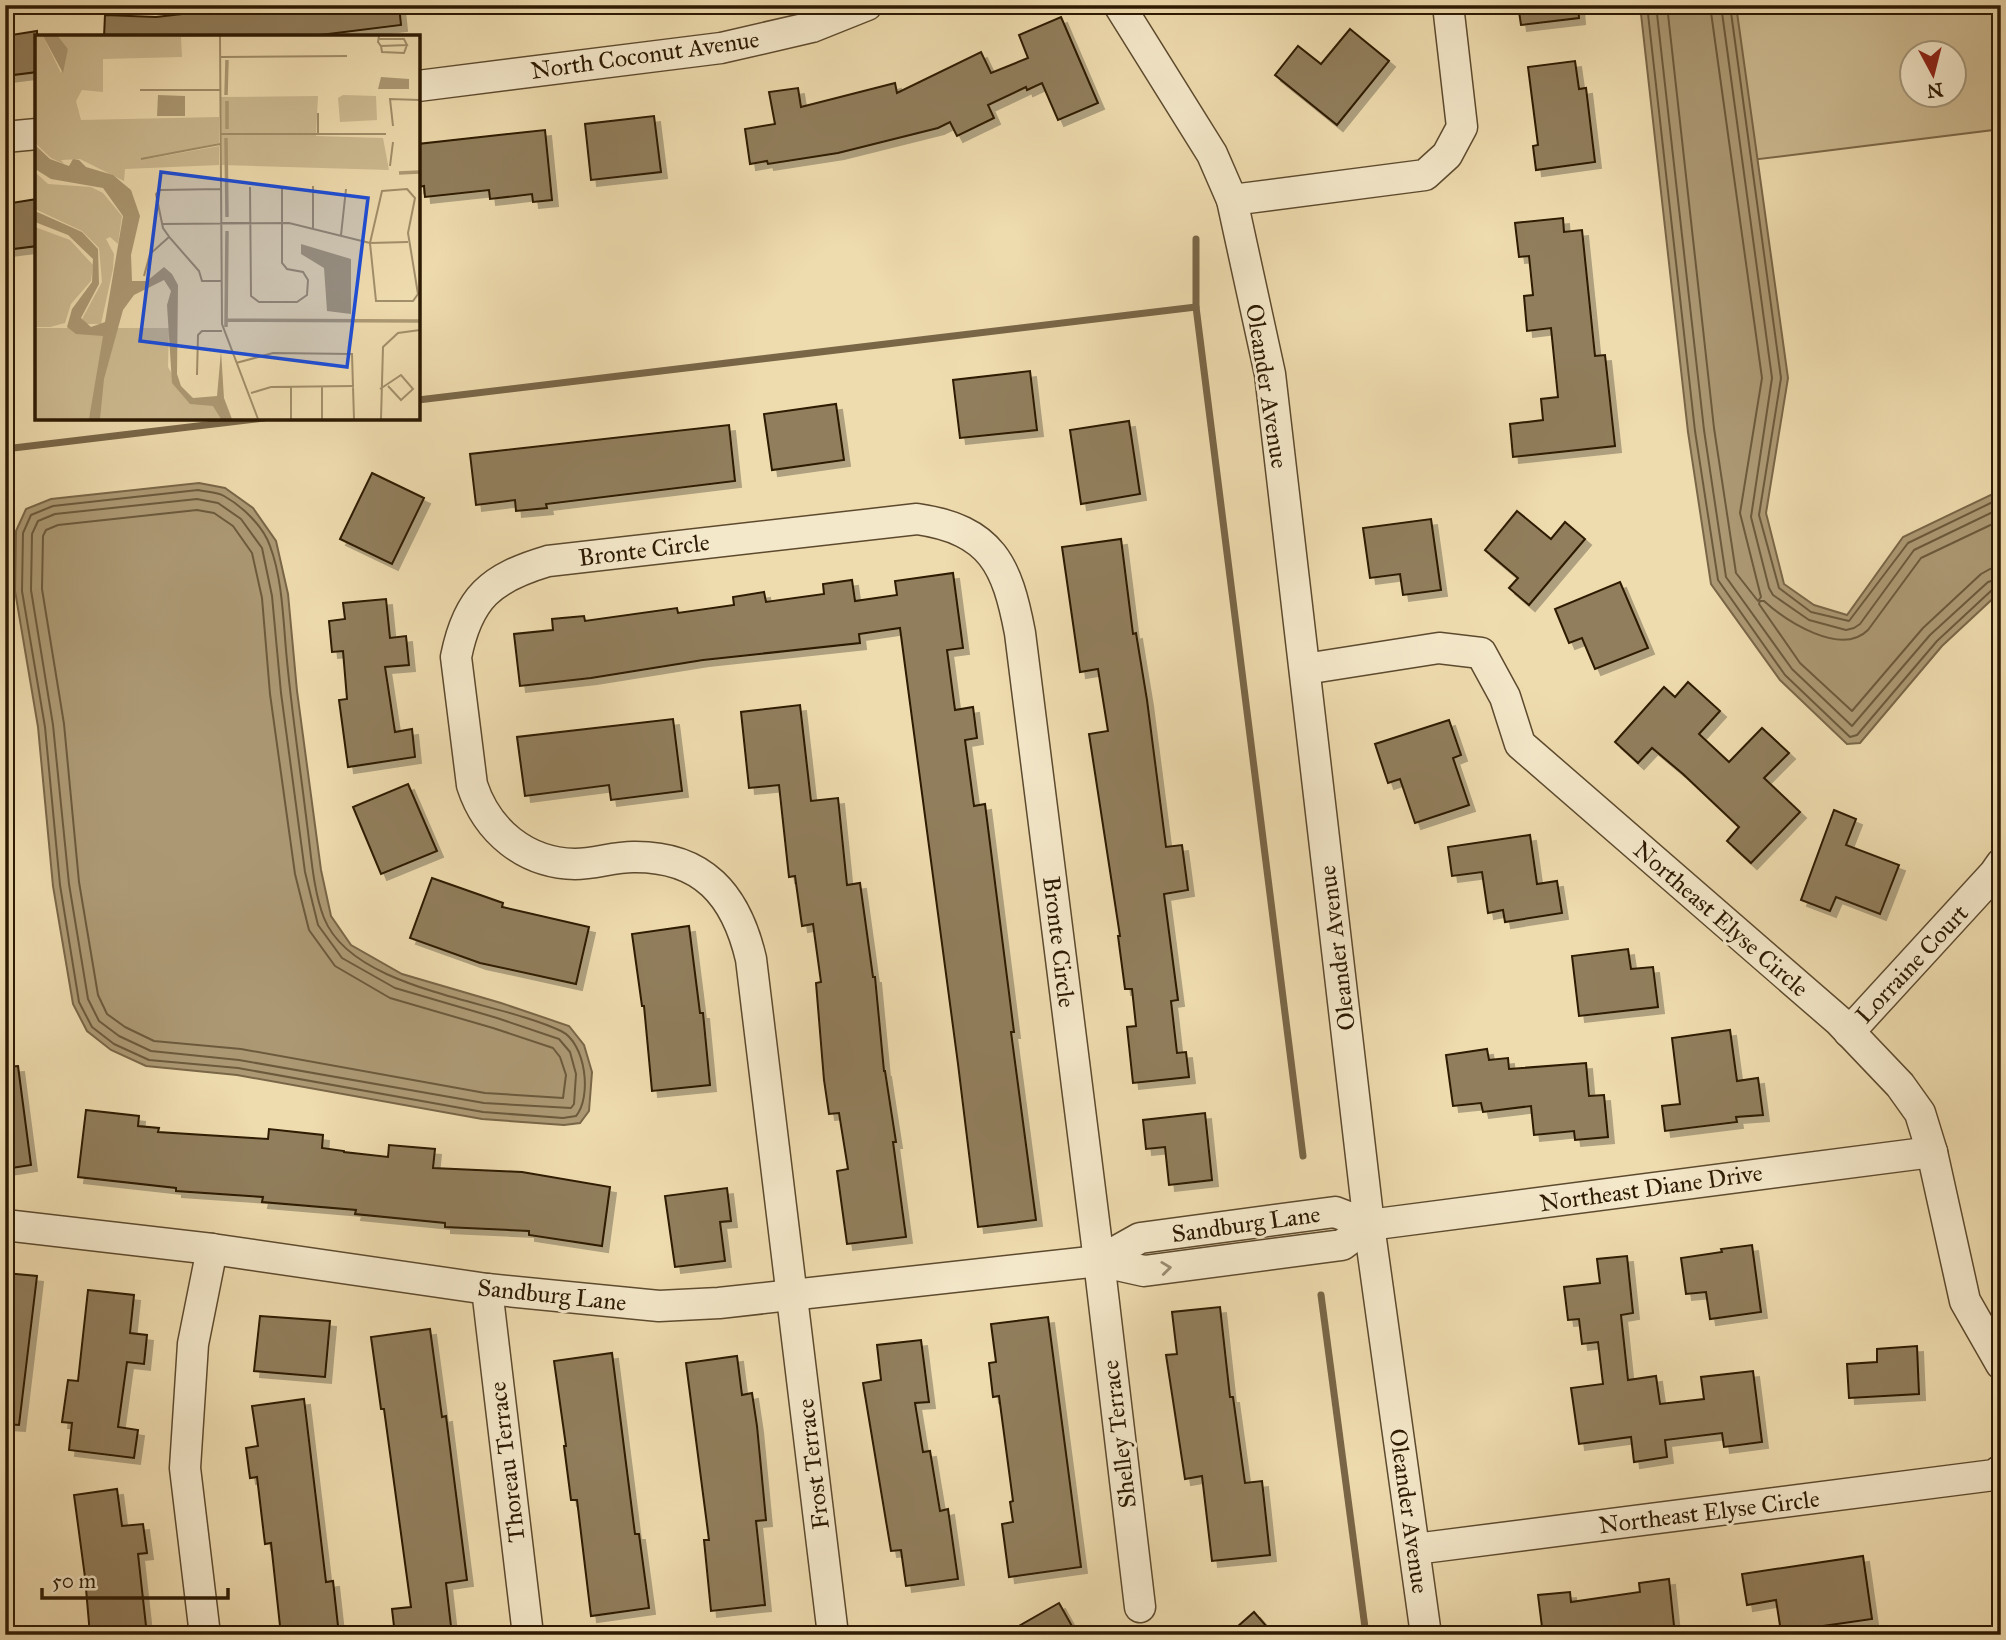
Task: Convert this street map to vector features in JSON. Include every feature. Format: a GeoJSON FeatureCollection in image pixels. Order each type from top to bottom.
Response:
{"type":"FeatureCollection","features":[{"type":"Feature","properties":{"kind":"street","name":"North Coconut Avenue"},"geometry":{"type":"LineString","coordinates":[[420,86],[722,48],[812,27],[867,5]]}},
{"type":"Feature","properties":{"kind":"street","name":"Oleander Avenue"},"geometry":{"type":"LineString","coordinates":[[1119,5],[1212,154],[1232,200],[1270,374],[1369,1225],[1426,1635]]}},
{"type":"Feature","properties":{"kind":"street"},"geometry":{"type":"LineString","coordinates":[[1232,200],[1425,174],[1447,155],[1462,127],[1448,5]]}},
{"type":"Feature","properties":{"kind":"street"},"geometry":{"type":"LineString","coordinates":[[5,137],[35,134]]}},
{"type":"Feature","properties":{"kind":"street","name":"Bronte Circle"},"geometry":{"type":"LineString","coordinates":[[793,1294],[751,959],[739,918],[730,904],[718,889],[701,875],[684,865],[663,859],[632,857],[577,864],[552,862],[528,854],[492,826],[478,804],[472,785],[456,657],[460,638],[476,604],[487,590],[520,569],[548,561],[917,519],[945,523],[961,530],[985,547],[999,562],[1013,593],[1020,633],[1099,1261]]}},
{"type":"Feature","properties":{"kind":"street","name":"Northeast Elyse Circle"},"geometry":{"type":"LineString","coordinates":[[1305,669],[1439,648],[1481,653],[1505,697],[1520,744],[1849,1032],[1900,1084],[1920,1113],[1932,1152],[1965,1301],[2001,1364]]}},
{"type":"Feature","properties":{"kind":"street","name":"Lorraine Court"},"geometry":{"type":"LineString","coordinates":[[1849,1032],[2001,864]]}},
{"type":"Feature","properties":{"kind":"street","name":"Northeast Diane Drive"},"geometry":{"type":"LineString","coordinates":[[1369,1225],[1932,1152]]}},
{"type":"Feature","properties":{"kind":"street","name":"Sandburg Lane"},"geometry":{"type":"LineString","coordinates":[[5,1226],[212,1249],[487,1289],[659,1306],[719,1303],[1099,1261],[1144,1271],[1342,1245],[1369,1225]]}},
{"type":"Feature","properties":{"kind":"street"},"geometry":{"type":"LineString","coordinates":[[205,1635],[186,1468],[193,1344],[212,1249]]}},
{"type":"Feature","properties":{"kind":"street","name":"Shelley Terrace"},"geometry":{"type":"LineString","coordinates":[[1099,1261],[1140,1607]]}},
{"type":"Feature","properties":{"kind":"street","name":"Thoreau Terrace"},"geometry":{"type":"LineString","coordinates":[[487,1289],[528,1635]]}},
{"type":"Feature","properties":{"kind":"street","name":"Frost Terrace"},"geometry":{"type":"LineString","coordinates":[[793,1294],[833,1635]]}},
{"type":"Feature","properties":{"kind":"street","name":"Northeast Elyse Circle"},"geometry":{"type":"LineString","coordinates":[[1415,1549],[1994,1475],[2001,1470]]}},
{"type":"Feature","properties":{"kind":"shaded area"},"geometry":{"type":"Polygon","coordinates":[[[1727,5],[2001,5],[2001,129],[1743,161],[1727,5]]]}},
{"type":"Feature","properties":{"kind":"water"},"geometry":{"type":"Polygon","coordinates":[[[1640,5],[1736,5],[1788,378],[1766,513],[1784,584],[1814,605],[1847,615],[1903,537],[2001,490],[2001,591],[1942,646],[1860,743],[1847,744],[1780,680],[1711,584],[1688,432],[1640,5]]]}},
{"type":"Feature","properties":{"kind":"water"},"geometry":{"type":"Polygon","coordinates":[[[199,483],[225,488],[253,508],[276,541],[288,594],[297,691],[321,870],[331,916],[351,945],[402,974],[569,1026],[584,1045],[592,1072],[589,1111],[580,1123],[564,1125],[482,1119],[237,1075],[146,1066],[111,1050],[87,1031],[73,1004],[53,886],[38,727],[15,591],[16,531],[26,509],[51,499],[199,483]]]}},
{"type":"Feature","properties":{"kind":"building"},"geometry":{"type":"Polygon","coordinates":[[[189,5],[399,5],[401,25],[320,35],[104,35],[105,15],[156,17],[190,13],[189,5]]]}},
{"type":"Feature","properties":{"kind":"building"},"geometry":{"type":"Polygon","coordinates":[[[1518,5],[1578,5],[1579,18],[1521,25],[1518,5]]]}},
{"type":"Feature","properties":{"kind":"building"},"geometry":{"type":"Polygon","coordinates":[[[1061,17],[1098,103],[1058,120],[1042,83],[1027,90],[1026,87],[988,105],[994,118],[957,136],[950,122],[938,128],[838,153],[768,164],[767,161],[750,164],[745,129],[775,124],[769,92],[798,88],[801,107],[895,83],[897,93],[981,52],[991,73],[1028,58],[1019,35],[1061,17]]]}},
{"type":"Feature","properties":{"kind":"building"},"geometry":{"type":"Polygon","coordinates":[[[1350,29],[1389,61],[1337,125],[1275,75],[1298,46],[1321,64],[1350,29]]]}},
{"type":"Feature","properties":{"kind":"building"},"geometry":{"type":"Polygon","coordinates":[[[37,31],[35,72],[5,76],[5,36],[37,31]]]}},
{"type":"Feature","properties":{"kind":"building"},"geometry":{"type":"Polygon","coordinates":[[[1575,61],[1579,89],[1586,88],[1595,162],[1536,170],[1533,146],[1538,145],[1528,67],[1575,61]]]}},
{"type":"Feature","properties":{"kind":"building"},"geometry":{"type":"Polygon","coordinates":[[[654,116],[661,172],[591,180],[585,124],[654,116]]]}},
{"type":"Feature","properties":{"kind":"building"},"geometry":{"type":"Polygon","coordinates":[[[545,130],[552,200],[533,202],[532,194],[490,199],[489,190],[425,197],[424,186],[420,187],[420,144],[545,130]]]}},
{"type":"Feature","properties":{"kind":"building"},"geometry":{"type":"Polygon","coordinates":[[[35,199],[35,246],[5,250],[5,204],[35,199]]]}},
{"type":"Feature","properties":{"kind":"building"},"geometry":{"type":"Polygon","coordinates":[[[1563,218],[1564,232],[1582,230],[1595,356],[1605,355],[1615,446],[1513,457],[1510,424],[1543,420],[1541,399],[1558,397],[1551,328],[1527,331],[1524,296],[1533,295],[1529,256],[1519,257],[1515,223],[1563,218]]]}},
{"type":"Feature","properties":{"kind":"building"},"geometry":{"type":"Polygon","coordinates":[[[1030,371],[1037,430],[960,438],[953,380],[1030,371]]]}},
{"type":"Feature","properties":{"kind":"building"},"geometry":{"type":"Polygon","coordinates":[[[836,404],[844,460],[772,470],[764,414],[836,404]]]}},
{"type":"Feature","properties":{"kind":"building"},"geometry":{"type":"Polygon","coordinates":[[[1129,421],[1140,494],[1081,504],[1070,430],[1129,421]]]}},
{"type":"Feature","properties":{"kind":"building"},"geometry":{"type":"Polygon","coordinates":[[[729,425],[735,481],[546,504],[547,508],[516,511],[515,500],[476,505],[470,454],[729,425]]]}},
{"type":"Feature","properties":{"kind":"building"},"geometry":{"type":"Polygon","coordinates":[[[372,473],[424,498],[392,564],[340,539],[372,473]]]}},
{"type":"Feature","properties":{"kind":"building"},"geometry":{"type":"Polygon","coordinates":[[[1517,511],[1551,539],[1565,522],[1585,539],[1529,605],[1509,588],[1518,578],[1485,550],[1517,511]]]}},
{"type":"Feature","properties":{"kind":"building"},"geometry":{"type":"Polygon","coordinates":[[[1431,519],[1441,590],[1403,595],[1400,574],[1370,578],[1363,528],[1431,519]]]}},
{"type":"Feature","properties":{"kind":"building"},"geometry":{"type":"Polygon","coordinates":[[[1121,539],[1133,634],[1136,633],[1147,700],[1166,847],[1182,845],[1188,890],[1164,894],[1178,1000],[1171,1001],[1177,1053],[1186,1052],[1189,1077],[1133,1083],[1127,1027],[1136,1026],[1132,989],[1125,989],[1120,936],[1089,734],[1108,731],[1098,669],[1080,672],[1062,547],[1121,539]]]}},
{"type":"Feature","properties":{"kind":"building"},"geometry":{"type":"Polygon","coordinates":[[[953,573],[963,648],[947,650],[955,710],[973,707],[977,738],[965,740],[974,806],[985,804],[1036,1220],[978,1227],[900,628],[859,634],[860,643],[703,660],[520,686],[514,634],[553,630],[552,619],[584,616],[585,621],[677,608],[678,613],[734,605],[733,597],[764,592],[766,602],[824,594],[823,584],[852,580],[855,601],[897,595],[895,581],[953,573]]]}},
{"type":"Feature","properties":{"kind":"building"},"geometry":{"type":"Polygon","coordinates":[[[1620,582],[1648,648],[1595,669],[1582,638],[1569,643],[1555,609],[1620,582]]]}},
{"type":"Feature","properties":{"kind":"building"},"geometry":{"type":"Polygon","coordinates":[[[386,599],[390,638],[406,636],[409,665],[385,667],[395,732],[412,729],[415,757],[348,767],[339,700],[347,699],[343,651],[332,652],[329,621],[345,619],[343,603],[386,599]]]}},
{"type":"Feature","properties":{"kind":"building"},"geometry":{"type":"Polygon","coordinates":[[[1688,682],[1720,711],[1699,734],[1729,762],[1762,728],[1789,753],[1764,778],[1800,812],[1751,863],[1727,841],[1739,827],[1683,774],[1652,748],[1638,763],[1615,742],[1664,687],[1675,697],[1688,682]]]}},
{"type":"Feature","properties":{"kind":"building"},"geometry":{"type":"Polygon","coordinates":[[[800,705],[811,801],[838,798],[847,885],[860,883],[875,977],[884,1071],[896,1142],[893,1142],[906,1237],[847,1244],[837,1171],[848,1169],[839,1113],[829,1114],[824,1080],[816,983],[821,982],[813,924],[802,926],[795,876],[789,877],[779,785],[749,788],[741,712],[800,705]]]}},
{"type":"Feature","properties":{"kind":"building"},"geometry":{"type":"Polygon","coordinates":[[[673,719],[682,791],[611,800],[609,785],[525,796],[517,737],[673,719]]]}},
{"type":"Feature","properties":{"kind":"building"},"geometry":{"type":"Polygon","coordinates":[[[1449,720],[1461,755],[1453,758],[1469,805],[1415,823],[1400,779],[1388,783],[1375,744],[1449,720]]]}},
{"type":"Feature","properties":{"kind":"building"},"geometry":{"type":"Polygon","coordinates":[[[408,784],[437,851],[381,874],[353,807],[408,784]]]}},
{"type":"Feature","properties":{"kind":"building"},"geometry":{"type":"Polygon","coordinates":[[[1834,810],[1856,819],[1846,845],[1899,865],[1880,914],[1836,897],[1830,911],[1801,900],[1834,810]]]}},
{"type":"Feature","properties":{"kind":"building"},"geometry":{"type":"Polygon","coordinates":[[[1530,835],[1537,884],[1557,881],[1562,913],[1505,922],[1503,910],[1488,913],[1482,872],[1452,876],[1448,847],[1530,835]]]}},
{"type":"Feature","properties":{"kind":"building"},"geometry":{"type":"Polygon","coordinates":[[[432,878],[503,903],[502,907],[589,927],[576,984],[480,963],[410,938],[432,878]]]}},
{"type":"Feature","properties":{"kind":"building"},"geometry":{"type":"Polygon","coordinates":[[[689,926],[700,1013],[703,1013],[710,1085],[652,1091],[644,1006],[632,934],[689,926]]]}},
{"type":"Feature","properties":{"kind":"building"},"geometry":{"type":"Polygon","coordinates":[[[1628,949],[1631,969],[1653,967],[1658,1007],[1579,1016],[1572,956],[1628,949]]]}},
{"type":"Feature","properties":{"kind":"building"},"geometry":{"type":"Polygon","coordinates":[[[1730,1030],[1737,1081],[1758,1078],[1763,1115],[1736,1117],[1737,1122],[1665,1131],[1662,1106],[1680,1104],[1672,1038],[1730,1030]]]}},
{"type":"Feature","properties":{"kind":"building"},"geometry":{"type":"Polygon","coordinates":[[[1487,1049],[1489,1060],[1508,1058],[1509,1069],[1586,1063],[1589,1096],[1604,1095],[1608,1137],[1575,1140],[1574,1131],[1534,1135],[1531,1106],[1483,1112],[1481,1103],[1453,1106],[1446,1055],[1487,1049]]]}},
{"type":"Feature","properties":{"kind":"building"},"geometry":{"type":"Polygon","coordinates":[[[18,1066],[31,1165],[5,1169],[5,1067],[18,1066]]]}},
{"type":"Feature","properties":{"kind":"building"},"geometry":{"type":"Polygon","coordinates":[[[86,1110],[139,1116],[138,1126],[159,1128],[158,1132],[268,1139],[269,1129],[323,1135],[322,1148],[388,1157],[389,1145],[435,1149],[433,1168],[522,1172],[610,1187],[602,1246],[529,1235],[529,1231],[445,1227],[445,1223],[355,1214],[356,1210],[262,1202],[263,1197],[176,1191],[176,1188],[78,1177],[86,1110]]]}},
{"type":"Feature","properties":{"kind":"building"},"geometry":{"type":"Polygon","coordinates":[[[1205,1113],[1212,1180],[1169,1185],[1165,1147],[1146,1149],[1143,1120],[1205,1113]]]}},
{"type":"Feature","properties":{"kind":"building"},"geometry":{"type":"Polygon","coordinates":[[[727,1188],[731,1221],[720,1222],[725,1261],[675,1267],[665,1196],[727,1188]]]}},
{"type":"Feature","properties":{"kind":"building"},"geometry":{"type":"Polygon","coordinates":[[[1752,1245],[1761,1312],[1710,1319],[1706,1292],[1686,1294],[1681,1258],[1752,1245]]]}},
{"type":"Feature","properties":{"kind":"building"},"geometry":{"type":"Polygon","coordinates":[[[1627,1256],[1633,1313],[1621,1315],[1628,1380],[1656,1376],[1660,1404],[1704,1399],[1701,1377],[1753,1371],[1762,1442],[1724,1447],[1722,1433],[1665,1440],[1667,1457],[1634,1462],[1631,1437],[1579,1444],[1571,1388],[1603,1384],[1598,1342],[1582,1344],[1579,1319],[1568,1320],[1564,1287],[1600,1283],[1597,1259],[1627,1256]]]}},
{"type":"Feature","properties":{"kind":"building"},"geometry":{"type":"Polygon","coordinates":[[[5,1273],[37,1276],[19,1425],[5,1424],[5,1273]]]}},
{"type":"Feature","properties":{"kind":"building"},"geometry":{"type":"Polygon","coordinates":[[[88,1290],[134,1295],[130,1333],[147,1335],[144,1364],[127,1362],[118,1427],[138,1430],[134,1458],[69,1450],[72,1423],[62,1422],[68,1380],[78,1381],[88,1290]]]}},
{"type":"Feature","properties":{"kind":"building"},"geometry":{"type":"Polygon","coordinates":[[[1220,1307],[1230,1397],[1233,1397],[1245,1483],[1262,1481],[1270,1555],[1212,1561],[1202,1476],[1185,1479],[1166,1355],[1177,1354],[1172,1312],[1220,1307]]]}},
{"type":"Feature","properties":{"kind":"building"},"geometry":{"type":"Polygon","coordinates":[[[260,1316],[330,1321],[325,1377],[254,1371],[260,1316]]]}},
{"type":"Feature","properties":{"kind":"building"},"geometry":{"type":"Polygon","coordinates":[[[1048,1317],[1081,1567],[1009,1577],[1002,1524],[1013,1522],[1010,1502],[1013,1501],[999,1396],[993,1397],[989,1363],[996,1362],[991,1324],[1048,1317]]]}},
{"type":"Feature","properties":{"kind":"building"},"geometry":{"type":"Polygon","coordinates":[[[430,1329],[442,1417],[446,1416],[467,1580],[446,1583],[452,1635],[395,1635],[392,1609],[411,1607],[384,1409],[381,1409],[371,1337],[430,1329]]]}},
{"type":"Feature","properties":{"kind":"building"},"geometry":{"type":"Polygon","coordinates":[[[921,1340],[929,1402],[915,1403],[923,1452],[930,1451],[940,1511],[948,1509],[958,1579],[906,1586],[901,1550],[891,1551],[863,1383],[881,1380],[877,1345],[921,1340]]]}},
{"type":"Feature","properties":{"kind":"building"},"geometry":{"type":"Polygon","coordinates":[[[1917,1346],[1919,1394],[1849,1398],[1847,1364],[1877,1362],[1877,1349],[1917,1346]]]}},
{"type":"Feature","properties":{"kind":"building"},"geometry":{"type":"Polygon","coordinates":[[[612,1353],[635,1534],[639,1534],[649,1608],[591,1616],[577,1500],[571,1500],[554,1361],[612,1353]]]}},
{"type":"Feature","properties":{"kind":"building"},"geometry":{"type":"Polygon","coordinates":[[[737,1356],[742,1395],[752,1393],[757,1426],[766,1520],[756,1521],[765,1605],[711,1611],[704,1540],[709,1540],[686,1363],[737,1356]]]}},
{"type":"Feature","properties":{"kind":"building"},"geometry":{"type":"Polygon","coordinates":[[[304,1399],[326,1582],[333,1581],[339,1635],[281,1635],[271,1543],[265,1544],[257,1477],[250,1478],[246,1448],[258,1446],[252,1406],[304,1399]]]}},
{"type":"Feature","properties":{"kind":"building"},"geometry":{"type":"Polygon","coordinates":[[[117,1489],[122,1526],[143,1524],[147,1553],[138,1554],[147,1635],[90,1635],[74,1495],[117,1489]]]}},
{"type":"Feature","properties":{"kind":"building"},"geometry":{"type":"Polygon","coordinates":[[[1863,1556],[1872,1619],[1781,1632],[1776,1600],[1747,1605],[1742,1574],[1863,1556]]]}},
{"type":"Feature","properties":{"kind":"building"},"geometry":{"type":"Polygon","coordinates":[[[1669,1579],[1675,1635],[1543,1635],[1538,1595],[1570,1592],[1571,1602],[1640,1592],[1639,1583],[1669,1579]]]}},
{"type":"Feature","properties":{"kind":"building"},"geometry":{"type":"Polygon","coordinates":[[[1059,1603],[1077,1635],[1003,1635],[1059,1603]]]}},
{"type":"Feature","properties":{"kind":"building"},"geometry":{"type":"Polygon","coordinates":[[[1254,1612],[1274,1635],[1228,1635],[1254,1612]]]}},
{"type":"Feature","properties":{"kind":"waterway"},"geometry":{"type":"LineString","coordinates":[[1196,239],[1196,307],[1303,1156]]}},
{"type":"Feature","properties":{"kind":"waterway"},"geometry":{"type":"LineString","coordinates":[[420,400],[1196,307]]}},
{"type":"Feature","properties":{"kind":"waterway"},"geometry":{"type":"LineString","coordinates":[[5,449],[247,420]]}},
{"type":"Feature","properties":{"kind":"waterway"},"geometry":{"type":"LineString","coordinates":[[1321,1295],[1366,1635]]}}]}
